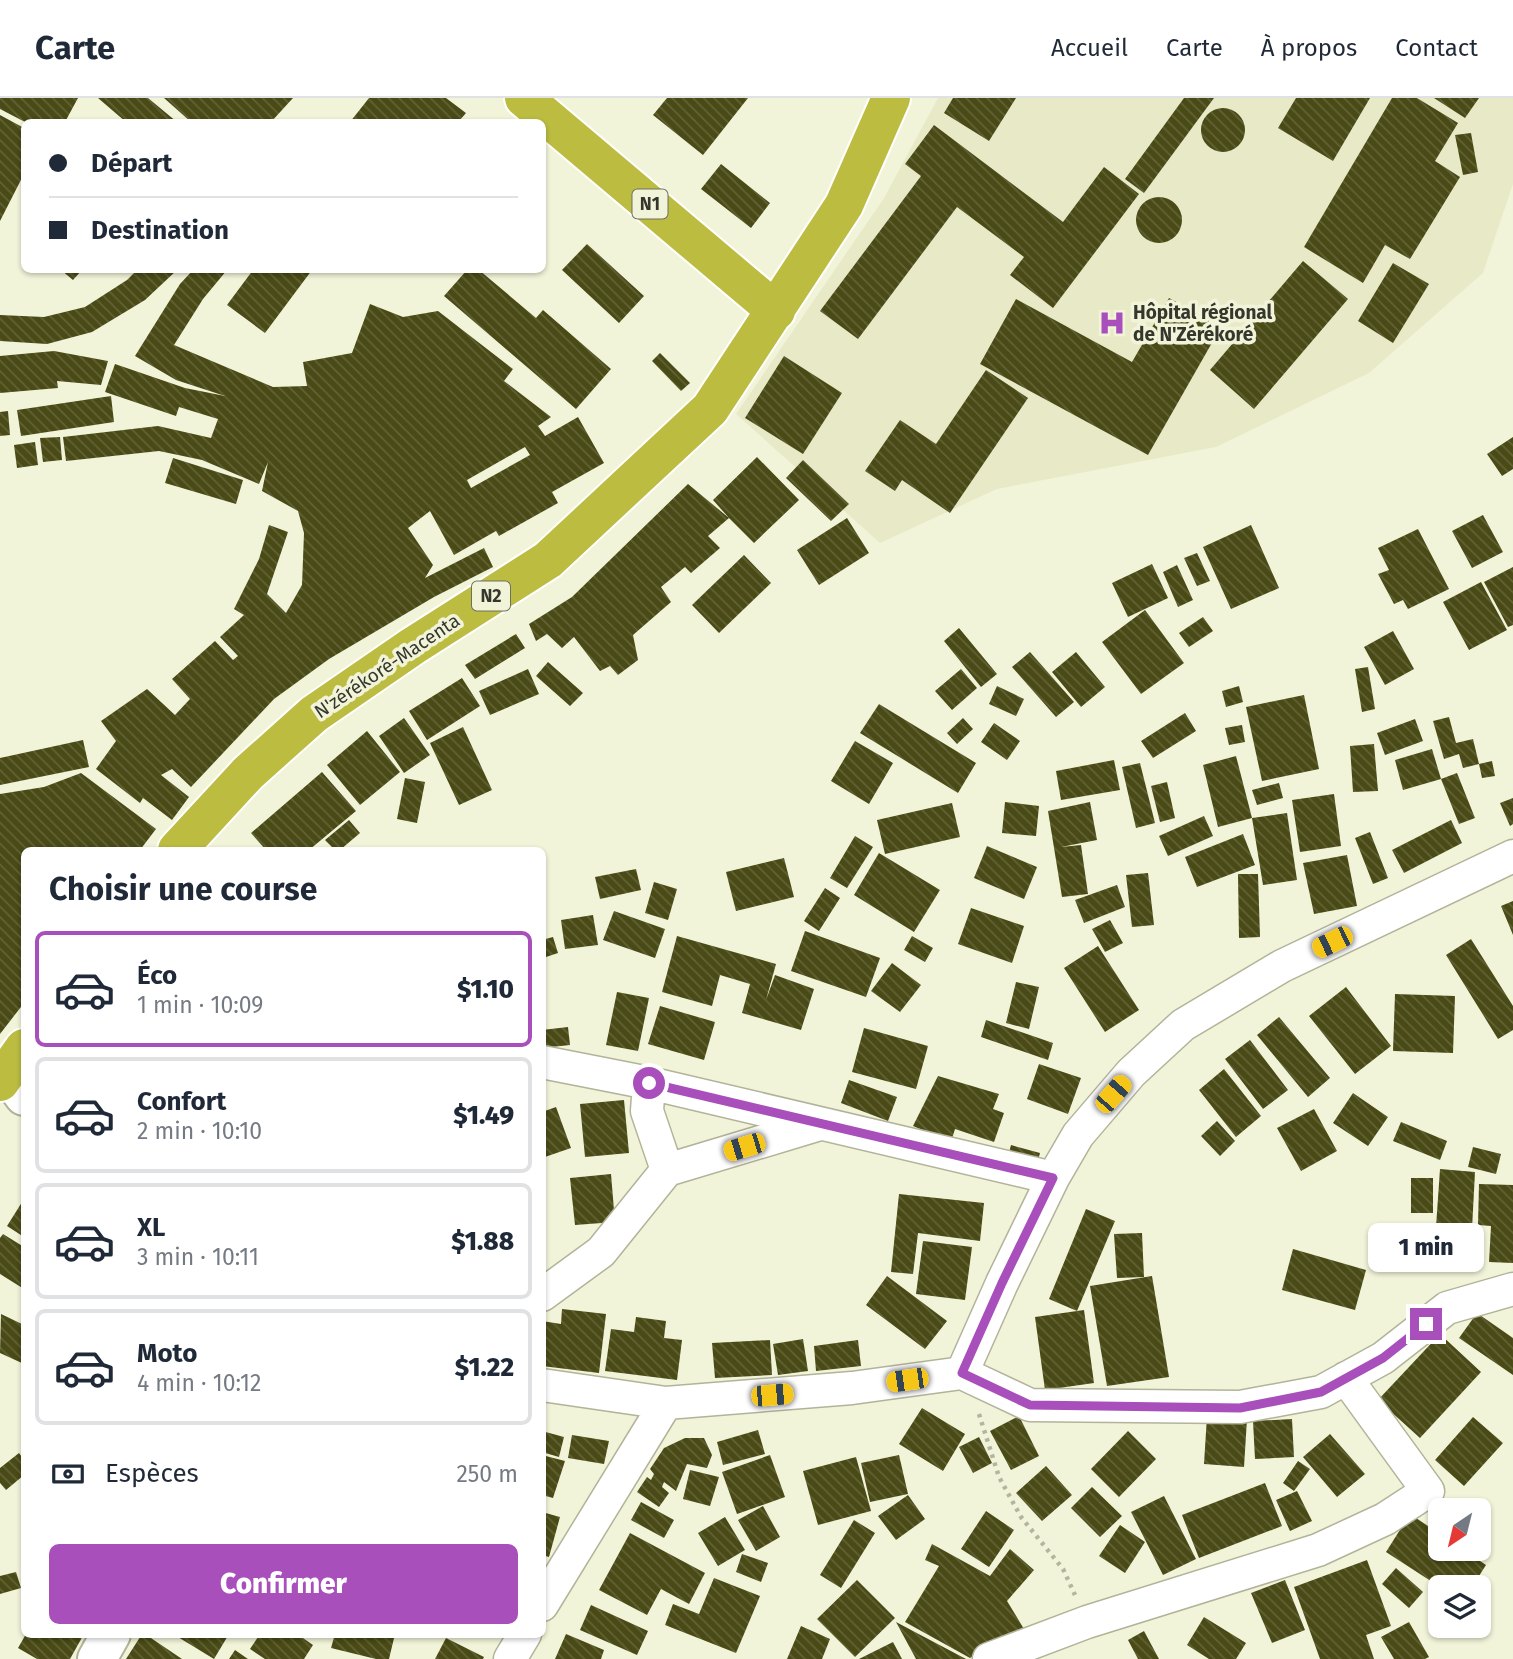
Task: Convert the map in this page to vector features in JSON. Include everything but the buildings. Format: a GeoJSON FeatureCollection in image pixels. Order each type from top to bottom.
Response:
{"type":"FeatureCollection","features":[{"type":"Feature","properties":{"kind":"highway","name":"N1"},"geometry":{"type":"LineString","coordinates":[[524,98],[776,311]]}},
{"type":"Feature","properties":{"kind":"highway","name":"N'zérékoré-Macenta"},"geometry":{"type":"LineString","coordinates":[[180,847],[247,773],[314,713],[548,560],[710,409],[844,205],[891,98]]}},
{"type":"Feature","properties":{"kind":"street"},"geometry":{"type":"LineString","coordinates":[[962,1373],[1053,1178],[1086,1124],[1131,1073],[1183,1026],[1282,966],[1513,856]]}},
{"type":"Feature","properties":{"kind":"street"},"geometry":{"type":"LineString","coordinates":[[546,1063],[649,1083],[1053,1178]]}},
{"type":"Feature","properties":{"kind":"street"},"geometry":{"type":"LineString","coordinates":[[649,1083],[647,1111],[667,1170]]}},
{"type":"Feature","properties":{"kind":"street"},"geometry":{"type":"LineString","coordinates":[[546,1292],[601,1252],[667,1170],[820,1124]]}},
{"type":"Feature","properties":{"kind":"street"},"geometry":{"type":"LineString","coordinates":[[546,1386],[666,1403],[852,1388],[962,1373],[1030,1405],[1240,1408],[1321,1392],[1383,1358],[1447,1308],[1513,1289]]}},
{"type":"Feature","properties":{"kind":"street"},"geometry":{"type":"LineString","coordinates":[[989,1659],[1087,1622],[1318,1550],[1385,1519],[1428,1491],[1346,1378]]}},
{"type":"Feature","properties":{"kind":"street"},"geometry":{"type":"LineString","coordinates":[[546,1598],[666,1403]]}},
{"type":"Feature","properties":{"kind":"street"},"geometry":{"type":"LineString","coordinates":[[97,1659],[109,1638]]}},
{"type":"Feature","properties":{"kind":"street"},"geometry":{"type":"LineString","coordinates":[[510,1659],[523,1638]]}},
{"type":"Feature","properties":{"kind":"path"},"geometry":{"type":"LineString","coordinates":[[962,1373],[981,1419],[999,1477],[1021,1517],[1063,1569],[1087,1622]]}},
{"type":"Feature","properties":{"kind":"shaded area","name":"Hôpital régional de N'Zérékoré"},"geometry":{"type":"Polygon","coordinates":[[[938,98],[1513,98],[1513,184],[1483,273],[1369,373],[1216,447],[997,489],[880,543],[736,414],[884,198],[938,98]]]}},
{"type":"Feature","properties":{"kind":"place","name":"Hôpital régional de N'Zérékoré"},"geometry":{"type":"Point","coordinates":[1112,323]}},
{"type":"Feature","properties":{"kind":"route"},"geometry":{"type":"LineString","coordinates":[[649,1083],[1053,1178],[962,1373],[1030,1405],[1240,1408],[1321,1392],[1383,1358],[1426,1324]]}}]}
